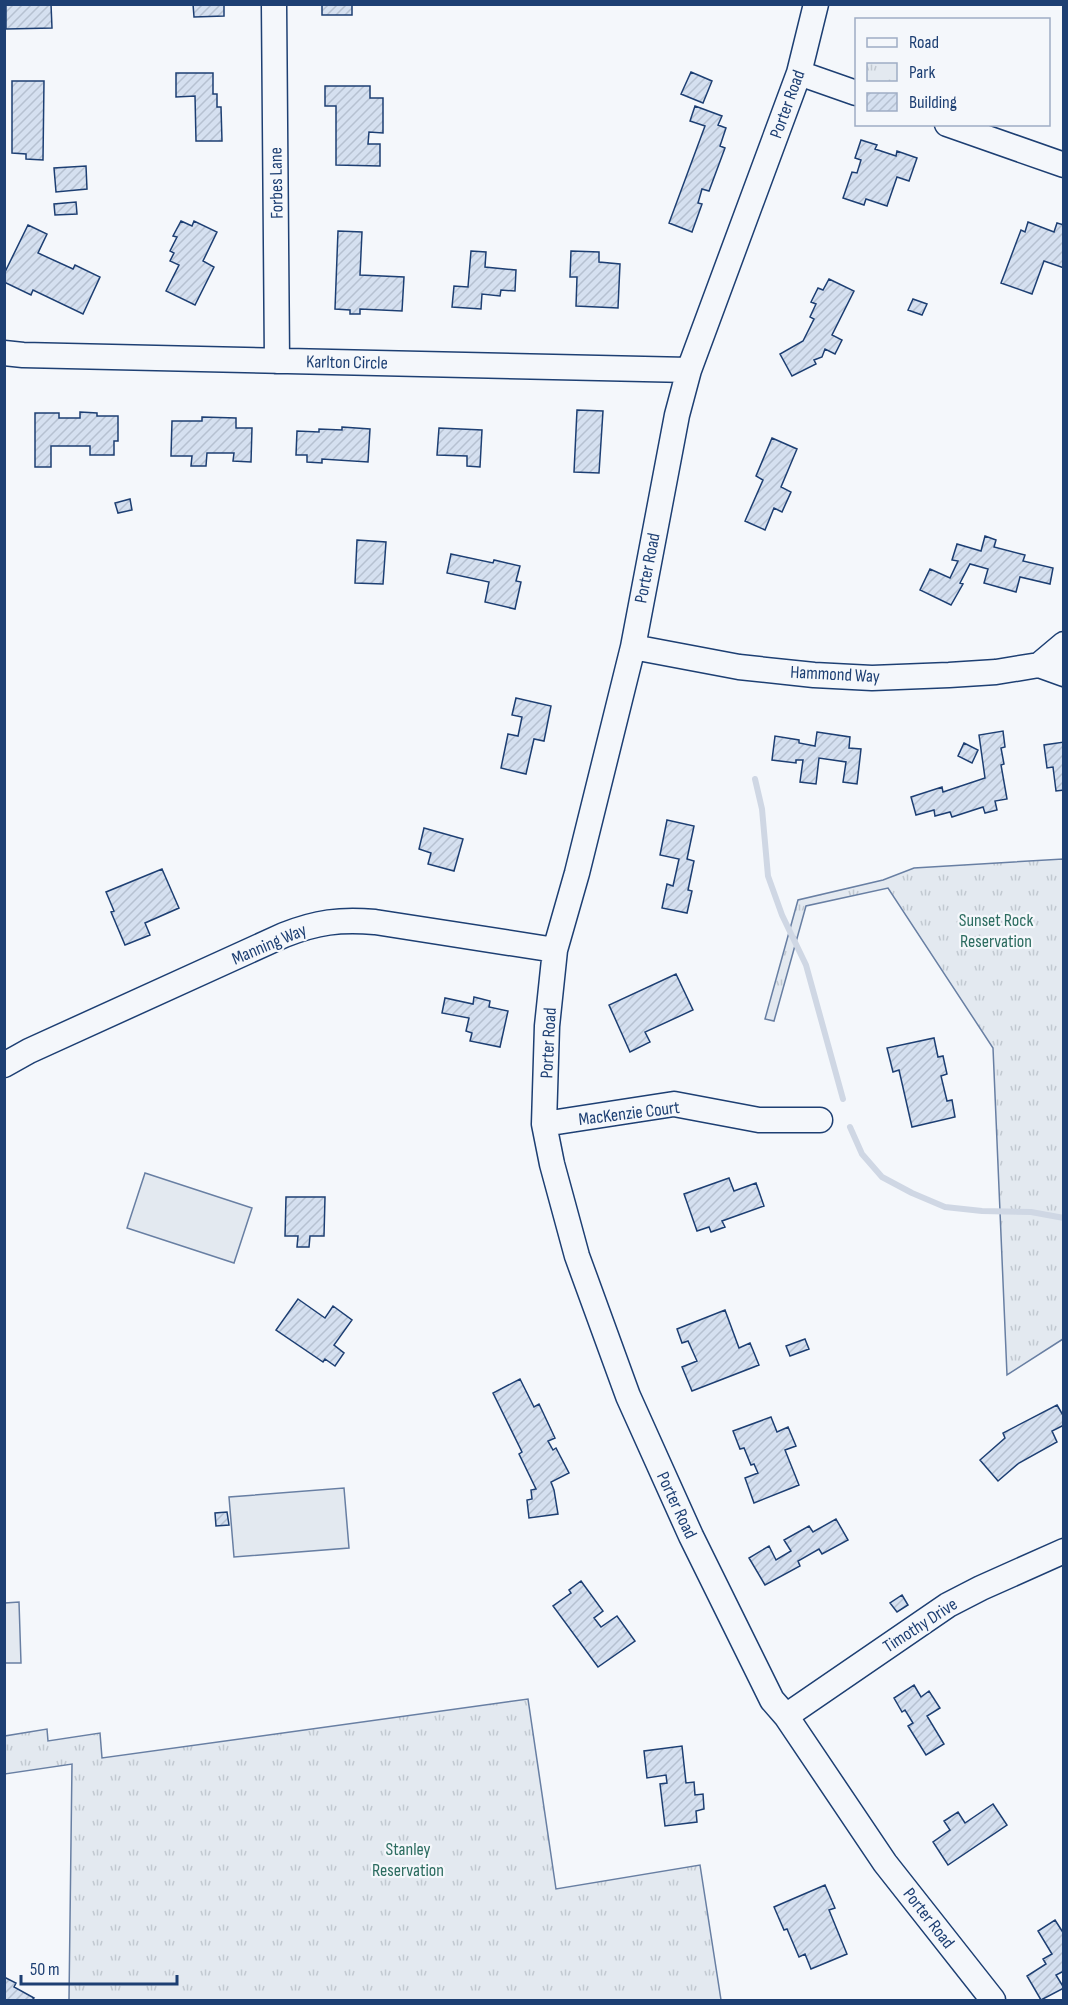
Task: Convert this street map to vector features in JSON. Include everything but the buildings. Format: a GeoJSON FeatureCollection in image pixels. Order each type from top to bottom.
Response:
{"type":"FeatureCollection","features":[{"type":"Feature","properties":{"kind":"street","name":"Forbes Lane"},"geometry":{"type":"LineString","coordinates":[[274,4],[278,361]]}},
{"type":"Feature","properties":{"kind":"street","name":"Porter Road"},"geometry":{"type":"LineString","coordinates":[[816,4],[800,73],[689,370],[675,426],[633,647],[555,950],[547,1026],[544,1124],[552,1164],[577,1256],[628,1396],[691,1536],[772,1700],[786,1716],[885,1863],[993,2001]]}},
{"type":"Feature","properties":{"kind":"street"},"geometry":{"type":"LineString","coordinates":[[800,73],[855,93]]}},
{"type":"Feature","properties":{"kind":"street"},"geometry":{"type":"LineString","coordinates":[[953,126],[1064,165]]}},
{"type":"Feature","properties":{"kind":"street","name":"Karlton Circle"},"geometry":{"type":"LineString","coordinates":[[4,353],[689,370]]}},
{"type":"Feature","properties":{"kind":"street"},"geometry":{"type":"LineString","coordinates":[[1039,665],[1064,644]]}},
{"type":"Feature","properties":{"kind":"street","name":"Hammond Way"},"geometry":{"type":"LineString","coordinates":[[633,647],[739,667],[826,676],[872,678],[949,675],[996,672],[1039,665],[1064,674]]}},
{"type":"Feature","properties":{"kind":"street","name":"Manning Way"},"geometry":{"type":"LineString","coordinates":[[4,1065],[29,1051],[284,935],[329,921],[375,922],[555,950]]}},
{"type":"Feature","properties":{"kind":"street","name":"MacKenzie Court"},"geometry":{"type":"LineString","coordinates":[[544,1124],[674,1104],[759,1120],[820,1120]]}},
{"type":"Feature","properties":{"kind":"street","name":"Timothy Drive"},"geometry":{"type":"LineString","coordinates":[[786,1716],[948,1605],[1064,1551]]}},
{"type":"Feature","properties":{"kind":"green space","name":"Sunset Rock Reservation"},"geometry":{"type":"Polygon","coordinates":[[[1063,859],[1063,1339],[1007,1375],[993,1048],[888,888],[806,906],[774,1021],[765,1019],[798,900],[883,880],[914,868],[1063,859]]]}},
{"type":"Feature","properties":{"kind":"green space"},"geometry":{"type":"Polygon","coordinates":[[[145,1173],[252,1208],[234,1263],[127,1228],[145,1173]]]}},
{"type":"Feature","properties":{"kind":"green space"},"geometry":{"type":"Polygon","coordinates":[[[344,1488],[349,1548],[234,1557],[229,1497],[344,1488]]]}},
{"type":"Feature","properties":{"kind":"green space"},"geometry":{"type":"Polygon","coordinates":[[[19,1602],[21,1663],[5,1663],[5,1603],[19,1602]]]}},
{"type":"Feature","properties":{"kind":"green space","name":"Stanley Reservation"},"geometry":{"type":"Polygon","coordinates":[[[528,1699],[556,1889],[700,1865],[721,2000],[69,2000],[72,1764],[5,1774],[5,1736],[47,1729],[48,1741],[100,1733],[102,1758],[528,1699]]]}},
{"type":"Feature","properties":{"kind":"waterway"},"geometry":{"type":"LineString","coordinates":[[755,779],[762,809],[768,876],[782,915],[806,965],[843,1099]]}},
{"type":"Feature","properties":{"kind":"waterway"},"geometry":{"type":"LineString","coordinates":[[850,1127],[862,1154],[882,1177],[912,1193],[945,1207],[982,1211],[1031,1212],[1064,1218]]}}]}
